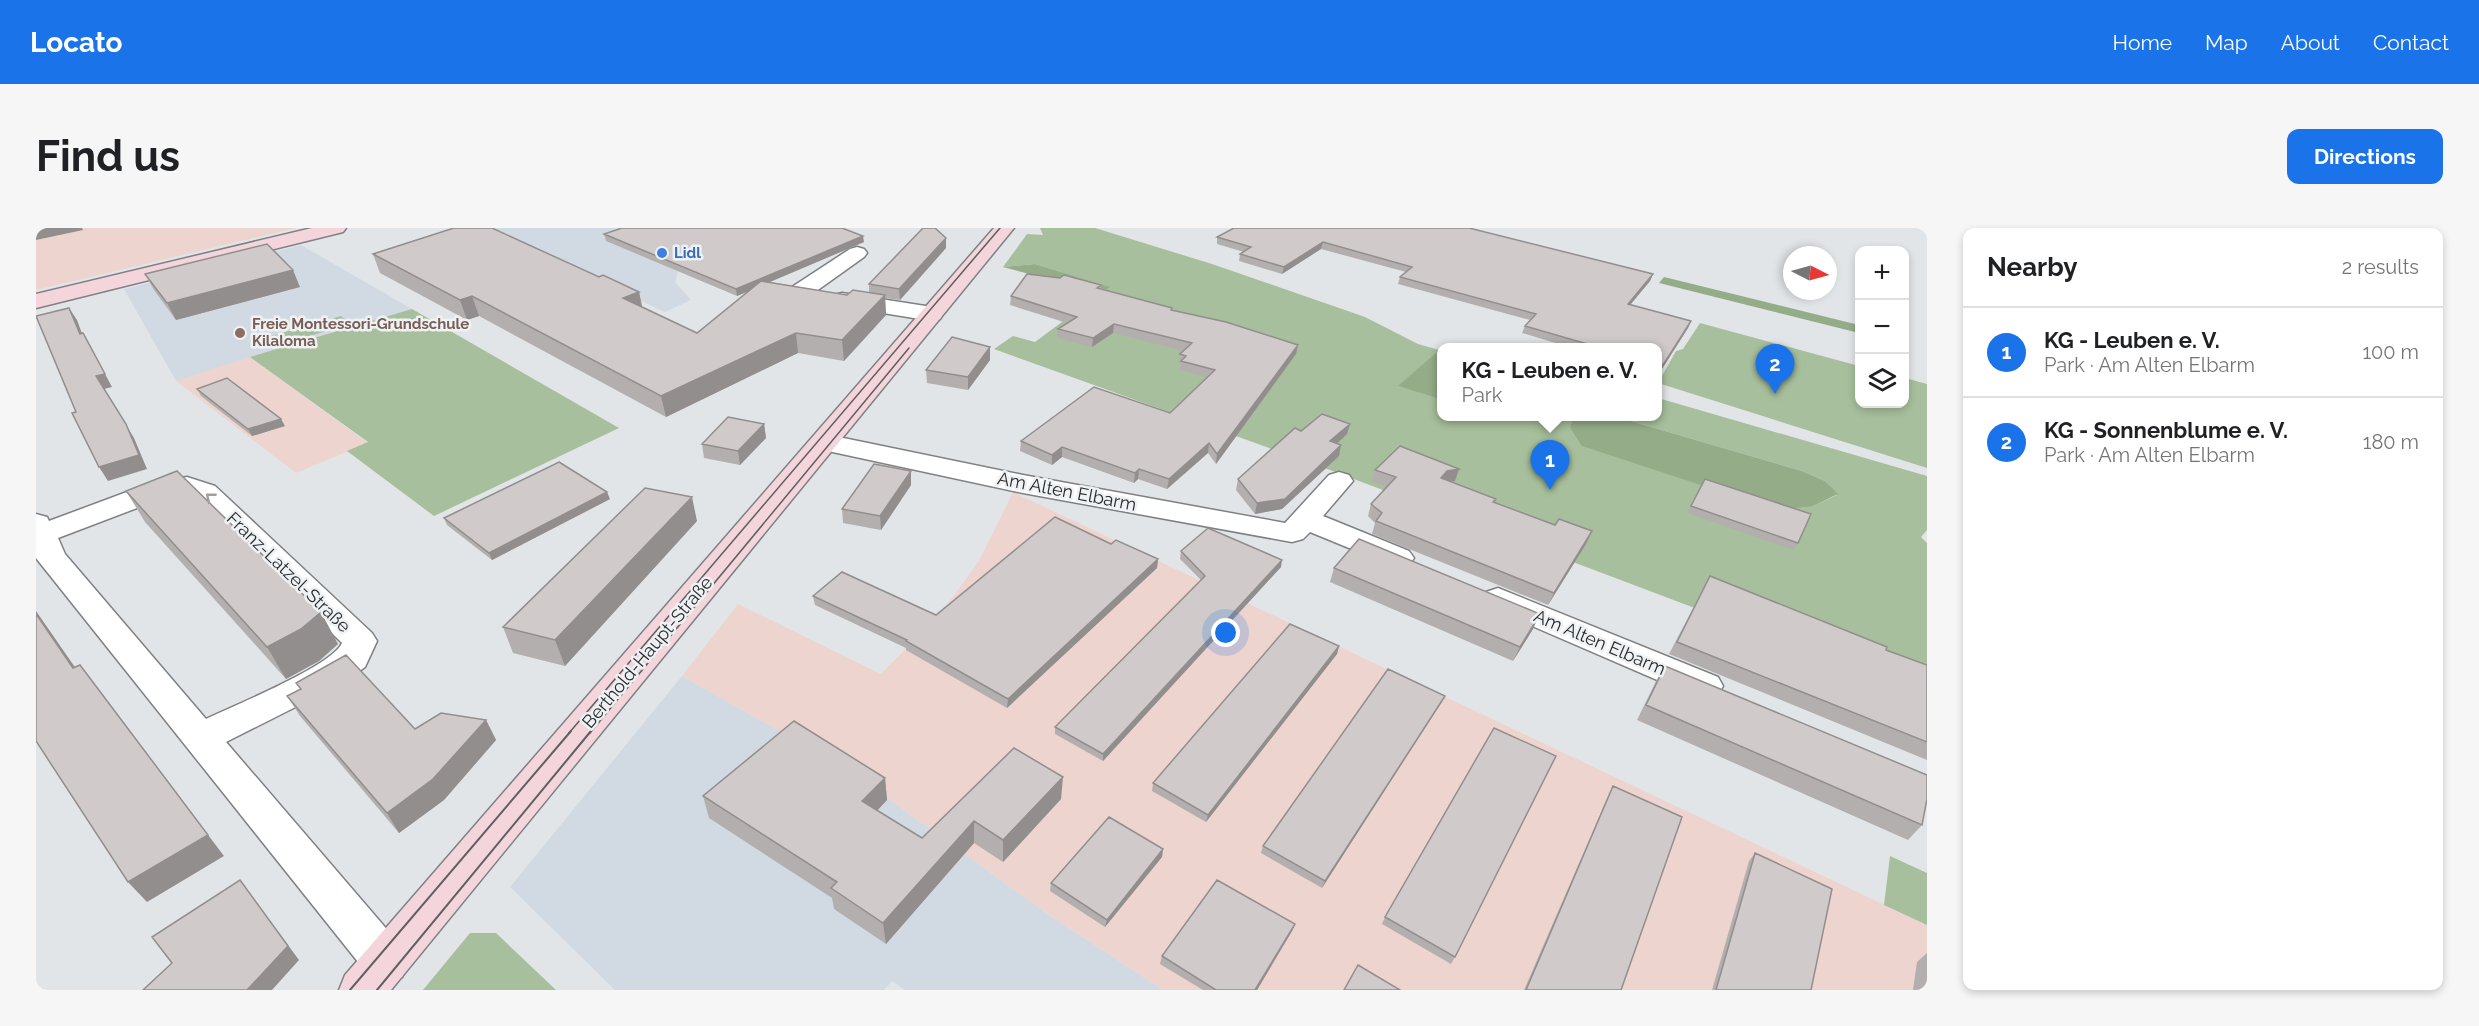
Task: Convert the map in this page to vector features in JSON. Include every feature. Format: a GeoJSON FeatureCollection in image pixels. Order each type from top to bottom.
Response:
{"type":"FeatureCollection","features":[{"type":"Feature","properties":{"kind":"street"},"geometry":{"type":"LineString","coordinates":[[36,301],[336,228]]}},
{"type":"Feature","properties":{"kind":"street","name":"Berthold-Haupt-Straße"},"geometry":{"type":"LineString","coordinates":[[362,990],[1004,228]]}},
{"type":"Feature","properties":{"kind":"street"},"geometry":{"type":"LineString","coordinates":[[857,252],[800,292],[932,314]]}},
{"type":"Feature","properties":{"kind":"street","name":"Am Alten Elbarm"},"geometry":{"type":"LineString","coordinates":[[824,442],[1023,484],[1293,533],[1339,481]]}},
{"type":"Feature","properties":{"kind":"street","name":"Franz-Latzel-Straße"},"geometry":{"type":"LineString","coordinates":[[200,738],[330,674],[353,658],[360,641],[205,492],[188,486],[161,489],[41,545],[200,738],[386,962]]}},
{"type":"Feature","properties":{"kind":"street"},"geometry":{"type":"LineString","coordinates":[[1305,519],[1425,569]]}},
{"type":"Feature","properties":{"kind":"street","name":"Am Alten Elbarm"},"geometry":{"type":"LineString","coordinates":[[1469,587],[1731,696]]}},
{"type":"Feature","properties":{"kind":"shaded area"},"geometry":{"type":"Polygon","coordinates":[[[36,228],[296,228],[36,290],[36,228]]]}},
{"type":"Feature","properties":{"kind":"shaded area"},"geometry":{"type":"Polygon","coordinates":[[[483,228],[775,228],[679,268],[675,282],[691,300],[665,312],[483,228]]]}},
{"type":"Feature","properties":{"kind":"shaded area","name":"Freie Montessori-Grundschule Kilaloma"},"geometry":{"type":"Polygon","coordinates":[[[301,245],[412,309],[176,381],[124,289],[301,245]]]}},
{"type":"Feature","properties":{"kind":"shaded area"},"geometry":{"type":"Polygon","coordinates":[[[250,357],[368,443],[296,473],[176,381],[250,357]]]}},
{"type":"Feature","properties":{"kind":"shaded area"},"geometry":{"type":"Polygon","coordinates":[[[1013,492],[1927,925],[1927,990],[1163,990],[1046,913],[889,799],[794,739],[682,676],[738,604],[881,674],[940,614],[979,561],[1013,492]]]}},
{"type":"Feature","properties":{"kind":"shaded area"},"geometry":{"type":"Polygon","coordinates":[[[682,676],[794,739],[889,799],[1046,913],[1163,990],[905,990],[892,981],[884,990],[615,990],[510,887],[682,676]]]}},
{"type":"Feature","properties":{"kind":"green space"},"geometry":{"type":"Polygon","coordinates":[[[1040,228],[1095,228],[1212,264],[1365,317],[1418,344],[1437,349],[1399,386],[1437,398],[1437,421],[1572,421],[1570,428],[1583,446],[1813,506],[1837,495],[1825,481],[1802,471],[1631,421],[1662,421],[1662,399],[1927,476],[1927,530],[1921,537],[1927,543],[1927,696],[1330,470],[994,349],[1013,336],[1035,342],[1109,287],[1035,264],[1003,267],[1027,234],[1043,235],[1040,228]]]}},
{"type":"Feature","properties":{"kind":"green space"},"geometry":{"type":"Polygon","coordinates":[[[1035,264],[1110,287],[1101,293],[1003,267],[1035,264]]]}},
{"type":"Feature","properties":{"kind":"green space"},"geometry":{"type":"Polygon","coordinates":[[[1664,277],[1855,324],[1855,332],[1659,283],[1664,277]]]}},
{"type":"Feature","properties":{"kind":"green space"},"geometry":{"type":"Polygon","coordinates":[[[412,309],[619,428],[434,516],[347,451],[368,442],[250,357],[412,309]]]}},
{"type":"Feature","properties":{"kind":"green space"},"geometry":{"type":"Polygon","coordinates":[[[341,316],[350,324],[269,348],[261,339],[341,316]]]}},
{"type":"Feature","properties":{"kind":"green space"},"geometry":{"type":"Polygon","coordinates":[[[1700,323],[1855,365],[1855,408],[1909,408],[1909,379],[1927,384],[1927,468],[1662,384],[1662,376],[1676,351],[1683,349],[1700,323]]]}},
{"type":"Feature","properties":{"kind":"green space"},"geometry":{"type":"Polygon","coordinates":[[[1437,352],[1437,398],[1398,386],[1437,352]]]}},
{"type":"Feature","properties":{"kind":"green space"},"geometry":{"type":"Polygon","coordinates":[[[1572,421],[1631,421],[1802,471],[1825,481],[1838,494],[1813,506],[1777,510],[1582,446],[1570,428],[1572,421]]]}},
{"type":"Feature","properties":{"kind":"green space"},"geometry":{"type":"Polygon","coordinates":[[[1890,856],[1927,873],[1927,925],[1884,905],[1890,856]]]}},
{"type":"Feature","properties":{"kind":"green space"},"geometry":{"type":"Polygon","coordinates":[[[470,933],[496,933],[556,990],[423,990],[470,933]]]}},
{"type":"Feature","properties":{"kind":"building"},"geometry":{"type":"Polygon","coordinates":[[[454,228],[492,228],[599,277],[603,275],[639,292],[623,298],[697,333],[761,281],[847,295],[853,290],[885,295],[842,340],[796,333],[661,396],[472,296],[460,300],[373,254],[454,228]]]}},
{"type":"Feature","properties":{"kind":"building"},"geometry":{"type":"Polygon","coordinates":[[[622,228],[842,228],[863,236],[736,289],[604,234],[622,228]]]}},
{"type":"Feature","properties":{"kind":"building"},"geometry":{"type":"Polygon","coordinates":[[[923,228],[935,228],[946,238],[899,289],[869,284],[923,228]]]}},
{"type":"Feature","properties":{"kind":"building"},"geometry":{"type":"Polygon","coordinates":[[[1234,228],[1469,228],[1653,274],[1628,304],[1691,321],[1663,365],[1662,343],[1584,343],[1525,326],[1536,314],[1400,277],[1412,267],[1323,242],[1284,267],[1240,254],[1251,247],[1217,237],[1234,228]]]}},
{"type":"Feature","properties":{"kind":"building"},"geometry":{"type":"Polygon","coordinates":[[[267,244],[293,270],[167,303],[145,274],[267,244]]]}},
{"type":"Feature","properties":{"kind":"building"},"geometry":{"type":"Polygon","coordinates":[[[1027,274],[1060,278],[1064,275],[1101,285],[1097,288],[1172,308],[1171,310],[1226,322],[1298,345],[1217,454],[1209,443],[1169,479],[1139,469],[1135,473],[1062,447],[1052,455],[1021,441],[1094,387],[1170,413],[1215,370],[1181,361],[1186,356],[1180,354],[1192,343],[1114,324],[1093,338],[1058,329],[1077,317],[1011,296],[1027,274]]]}},
{"type":"Feature","properties":{"kind":"building"},"geometry":{"type":"Polygon","coordinates":[[[69,308],[80,334],[83,333],[105,374],[96,376],[126,424],[139,455],[99,467],[72,413],[76,412],[36,316],[69,308]]]}},
{"type":"Feature","properties":{"kind":"building"},"geometry":{"type":"Polygon","coordinates":[[[952,337],[990,347],[968,377],[926,370],[952,337]]]}},
{"type":"Feature","properties":{"kind":"building"},"geometry":{"type":"Polygon","coordinates":[[[227,378],[281,419],[248,429],[197,389],[227,378]]]}},
{"type":"Feature","properties":{"kind":"building"},"geometry":{"type":"Polygon","coordinates":[[[1322,414],[1350,424],[1330,441],[1341,445],[1285,499],[1257,503],[1238,479],[1295,428],[1301,431],[1322,414]]]}},
{"type":"Feature","properties":{"kind":"building"},"geometry":{"type":"Polygon","coordinates":[[[728,417],[764,424],[738,451],[702,444],[728,417]]]}},
{"type":"Feature","properties":{"kind":"building"},"geometry":{"type":"Polygon","coordinates":[[[1400,446],[1459,469],[1447,471],[1441,478],[1496,499],[1493,502],[1555,525],[1559,519],[1592,531],[1554,593],[1376,521],[1382,513],[1371,504],[1396,477],[1375,470],[1400,446]]]}},
{"type":"Feature","properties":{"kind":"building"},"geometry":{"type":"Polygon","coordinates":[[[559,462],[607,492],[489,553],[444,518],[559,462]]]}},
{"type":"Feature","properties":{"kind":"building"},"geometry":{"type":"Polygon","coordinates":[[[874,464],[911,471],[880,516],[842,509],[874,464]]]}},
{"type":"Feature","properties":{"kind":"building"},"geometry":{"type":"Polygon","coordinates":[[[177,471],[321,612],[301,629],[267,647],[126,491],[177,471]]]}},
{"type":"Feature","properties":{"kind":"building"},"geometry":{"type":"Polygon","coordinates":[[[1705,479],[1811,514],[1798,543],[1691,506],[1705,479]]]}},
{"type":"Feature","properties":{"kind":"building"},"geometry":{"type":"Polygon","coordinates":[[[645,488],[692,497],[555,640],[503,627],[645,488]]]}},
{"type":"Feature","properties":{"kind":"building"},"geometry":{"type":"Polygon","coordinates":[[[1055,517],[1111,544],[1116,540],[1158,559],[1008,699],[907,640],[813,596],[842,572],[936,615],[1055,517]]]}},
{"type":"Feature","properties":{"kind":"building"},"geometry":{"type":"Polygon","coordinates":[[[1208,528],[1282,560],[1103,754],[1055,727],[1205,576],[1181,551],[1208,528]]]}},
{"type":"Feature","properties":{"kind":"building"},"geometry":{"type":"Polygon","coordinates":[[[1359,539],[1540,614],[1520,647],[1334,568],[1359,539]]]}},
{"type":"Feature","properties":{"kind":"building"},"geometry":{"type":"Polygon","coordinates":[[[1710,576],[1927,665],[1927,742],[1677,642],[1710,576]]]}},
{"type":"Feature","properties":{"kind":"building"},"geometry":{"type":"Polygon","coordinates":[[[36,614],[73,668],[80,665],[208,835],[128,882],[36,741],[36,614]]]}},
{"type":"Feature","properties":{"kind":"building"},"geometry":{"type":"Polygon","coordinates":[[[1290,624],[1339,646],[1208,815],[1153,783],[1290,624]]]}},
{"type":"Feature","properties":{"kind":"building"},"geometry":{"type":"Polygon","coordinates":[[[346,655],[415,729],[441,713],[486,720],[433,779],[387,813],[287,696],[301,689],[296,683],[346,655]]]}},
{"type":"Feature","properties":{"kind":"building"},"geometry":{"type":"Polygon","coordinates":[[[1665,666],[1927,775],[1927,799],[1922,825],[1646,705],[1665,666]]]}},
{"type":"Feature","properties":{"kind":"building"},"geometry":{"type":"Polygon","coordinates":[[[1388,669],[1445,696],[1325,881],[1263,846],[1388,669]]]}},
{"type":"Feature","properties":{"kind":"building"},"geometry":{"type":"Polygon","coordinates":[[[794,721],[885,778],[862,801],[922,838],[1014,748],[1063,777],[1003,840],[974,821],[883,923],[831,888],[837,882],[703,796],[794,721]]]}},
{"type":"Feature","properties":{"kind":"building"},"geometry":{"type":"Polygon","coordinates":[[[1494,728],[1556,756],[1455,957],[1385,917],[1494,728]]]}},
{"type":"Feature","properties":{"kind":"building"},"geometry":{"type":"Polygon","coordinates":[[[1613,786],[1682,817],[1621,990],[1526,990],[1613,786]]]}},
{"type":"Feature","properties":{"kind":"building"},"geometry":{"type":"Polygon","coordinates":[[[1109,817],[1163,849],[1107,920],[1051,883],[1109,817]]]}},
{"type":"Feature","properties":{"kind":"building"},"geometry":{"type":"Polygon","coordinates":[[[1755,853],[1832,889],[1811,990],[1716,990],[1755,853]]]}},
{"type":"Feature","properties":{"kind":"building"},"geometry":{"type":"Polygon","coordinates":[[[240,880],[288,946],[247,990],[143,990],[172,963],[152,937],[240,880]]]}},
{"type":"Feature","properties":{"kind":"building"},"geometry":{"type":"Polygon","coordinates":[[[1217,880],[1295,924],[1255,990],[1216,990],[1162,956],[1217,880]]]}},
{"type":"Feature","properties":{"kind":"building"},"geometry":{"type":"Polygon","coordinates":[[[1358,965],[1400,990],[1344,990],[1358,965]]]}},
{"type":"Feature","properties":{"kind":"tram line"},"geometry":{"type":"LineString","coordinates":[[569,733],[1000,228]]}},
{"type":"Feature","properties":{"kind":"tram line"},"geometry":{"type":"LineString","coordinates":[[590,733],[909,348]]}},
{"type":"Feature","properties":{"kind":"tram line"},"geometry":{"type":"LineString","coordinates":[[350,990],[571,731]]}},
{"type":"Feature","properties":{"kind":"tram line"},"geometry":{"type":"LineString","coordinates":[[377,990],[591,731]]}},
{"type":"Feature","properties":{"kind":"place","name":"Lidl"},"geometry":{"type":"Point","coordinates":[662,253]}},
{"type":"Feature","properties":{"kind":"place","name":"Freie Montessori-Grundschule Kilaloma"},"geometry":{"type":"Point","coordinates":[240,333]}},
{"type":"Feature","properties":{"kind":"place","name":"KG - Sonnenblume e. V."},"geometry":{"type":"Point","coordinates":[1775,394]}},
{"type":"Feature","properties":{"kind":"place","name":"KG - Leuben e. V."},"geometry":{"type":"Point","coordinates":[1550,490]}}]}
